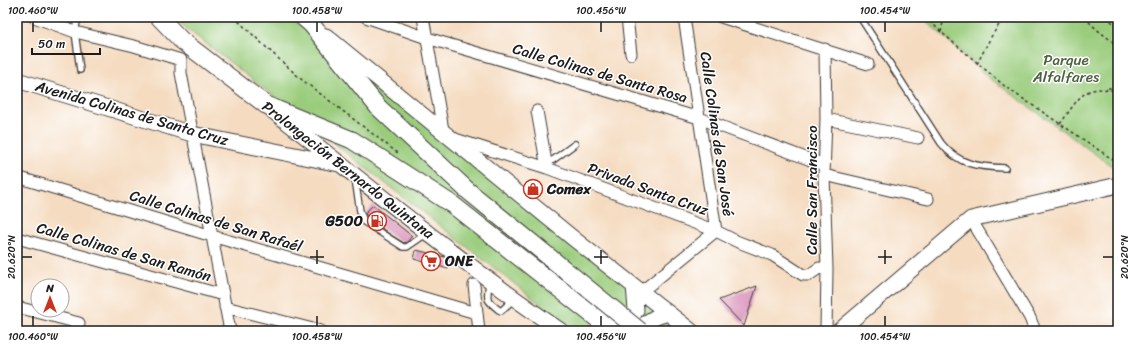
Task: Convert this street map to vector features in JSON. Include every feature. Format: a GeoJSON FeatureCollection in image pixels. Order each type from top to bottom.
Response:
{"type":"FeatureCollection","features":[{"type":"Feature","properties":{"kind":"main road","name":"Prolongación Bernardo Quintana"},"geometry":{"type":"LineString","coordinates":[[159,17],[181,40],[266,106]]}},
{"type":"Feature","properties":{"kind":"main road"},"geometry":{"type":"LineString","coordinates":[[307,20],[378,107],[467,190],[639,331]]}},
{"type":"Feature","properties":{"kind":"main road"},"geometry":{"type":"LineString","coordinates":[[266,106],[352,140],[453,205],[613,331]]}},
{"type":"Feature","properties":{"kind":"street"},"geometry":{"type":"LineString","coordinates":[[34,17],[75,32],[134,46],[181,60],[181,73],[192,134],[230,331]]}},
{"type":"Feature","properties":{"kind":"street","name":"Calle Colinas de Santa Rosa"},"geometry":{"type":"LineString","coordinates":[[366,17],[427,38],[699,118],[824,170],[928,199]]}},
{"type":"Feature","properties":{"kind":"street"},"geometry":{"type":"LineString","coordinates":[[424,17],[447,134]]}},
{"type":"Feature","properties":{"kind":"street"},"geometry":{"type":"LineString","coordinates":[[627,17],[631,54]]}},
{"type":"Feature","properties":{"kind":"street","name":"Calle Colinas de San José"},"geometry":{"type":"LineString","coordinates":[[637,289],[716,230],[684,17]]}},
{"type":"Feature","properties":{"kind":"street"},"geometry":{"type":"LineString","coordinates":[[721,17],[868,64]]}},
{"type":"Feature","properties":{"kind":"street"},"geometry":{"type":"LineString","coordinates":[[307,20],[637,289],[691,331]]}},
{"type":"Feature","properties":{"kind":"street","name":"Calle San Francisco"},"geometry":{"type":"LineString","coordinates":[[825,49],[826,119],[824,170],[827,269],[826,331]]}},
{"type":"Feature","properties":{"kind":"street","name":"Avenida Colinas de Santa Cruz"},"geometry":{"type":"LineString","coordinates":[[17,80],[192,134],[342,165]]}},
{"type":"Feature","properties":{"kind":"street","name":"Prolongación Bernardo Quintana"},"geometry":{"type":"LineString","coordinates":[[266,106],[427,233],[514,299],[561,331]]}},
{"type":"Feature","properties":{"kind":"street"},"geometry":{"type":"LineString","coordinates":[[537,111],[546,165]]}},
{"type":"Feature","properties":{"kind":"street"},"geometry":{"type":"LineString","coordinates":[[826,119],[918,138]]}},
{"type":"Feature","properties":{"kind":"street","name":"Privada Santa Cruz"},"geometry":{"type":"LineString","coordinates":[[447,134],[546,165],[716,230],[736,241],[772,255],[803,275],[809,275],[819,268],[827,269]]}},
{"type":"Feature","properties":{"kind":"street","name":"Calle Colinas de San Rafaél"},"geometry":{"type":"LineString","coordinates":[[17,177],[476,313]]}},
{"type":"Feature","properties":{"kind":"street"},"geometry":{"type":"LineString","coordinates":[[839,331],[971,219],[1118,185]]}},
{"type":"Feature","properties":{"kind":"street"},"geometry":{"type":"LineString","coordinates":[[971,219],[1030,318],[1035,331]]}},
{"type":"Feature","properties":{"kind":"street","name":"Calle Colinas de San Ramón"},"geometry":{"type":"LineString","coordinates":[[17,238],[321,331]]}},
{"type":"Feature","properties":{"kind":"street"},"geometry":{"type":"LineString","coordinates":[[474,285],[479,331]]}},
{"type":"Feature","properties":{"kind":"street"},"geometry":{"type":"LineString","coordinates":[[624,331],[636,310],[637,289]]}},
{"type":"Feature","properties":{"kind":"street"},"geometry":{"type":"LineString","coordinates":[[17,307],[79,323]]}},
{"type":"Feature","properties":{"kind":"street"},"geometry":{"type":"LineString","coordinates":[[639,331],[648,321],[668,313]]}},
{"type":"Feature","properties":{"kind":"lane"},"geometry":{"type":"LineString","coordinates":[[78,17],[75,32],[80,70]]}},
{"type":"Feature","properties":{"kind":"lane"},"geometry":{"type":"LineString","coordinates":[[860,17],[947,152],[979,167],[1005,168]]}},
{"type":"Feature","properties":{"kind":"lane"},"geometry":{"type":"LineString","coordinates":[[546,165],[576,144]]}},
{"type":"Feature","properties":{"kind":"lane"},"geometry":{"type":"LineString","coordinates":[[355,175],[360,211],[364,222],[403,247],[427,233]]}},
{"type":"Feature","properties":{"kind":"path"},"geometry":{"type":"LineString","coordinates":[[926,17],[977,64],[1006,88],[1118,163]]}},
{"type":"Feature","properties":{"kind":"path"},"geometry":{"type":"LineString","coordinates":[[941,32],[944,17]]}},
{"type":"Feature","properties":{"kind":"path"},"geometry":{"type":"LineString","coordinates":[[977,64],[991,37],[1004,17]]}},
{"type":"Feature","properties":{"kind":"path"},"geometry":{"type":"LineString","coordinates":[[1085,17],[1103,36],[1118,46]]}},
{"type":"Feature","properties":{"kind":"path"},"geometry":{"type":"LineString","coordinates":[[1106,17],[1118,26]]}},
{"type":"Feature","properties":{"kind":"path"},"geometry":{"type":"LineString","coordinates":[[1060,124],[1084,93],[1093,89],[1118,88]]}},
{"type":"Feature","properties":{"kind":"path"},"geometry":{"type":"LineString","coordinates":[[1106,89],[1118,92]]}},
{"type":"Feature","properties":{"kind":"green space"},"geometry":{"type":"Polygon","coordinates":[[[173,17],[288,17],[509,185],[682,331],[575,331],[173,17]]]}},
{"type":"Feature","properties":{"kind":"green space","name":"Parque Alfalfares"},"geometry":{"type":"Polygon","coordinates":[[[922,17],[1118,17],[1118,168],[1116,169],[988,77],[922,17]]]}},
{"type":"Feature","properties":{"kind":"building"},"geometry":{"type":"Polygon","coordinates":[[[373,205],[412,236],[407,242],[404,243],[388,233],[366,215],[365,213],[373,205]]]}},
{"type":"Feature","properties":{"kind":"building"},"geometry":{"type":"Polygon","coordinates":[[[416,250],[445,257],[449,261],[448,269],[414,259],[416,250]]]}},
{"type":"Feature","properties":{"kind":"building"},"geometry":{"type":"Polygon","coordinates":[[[757,286],[744,326],[719,300],[757,286]]]}},
{"type":"Feature","properties":{"kind":"place","name":"Comex"},"geometry":{"type":"Point","coordinates":[533,189]}},
{"type":"Feature","properties":{"kind":"place","name":"G500"},"geometry":{"type":"Point","coordinates":[377,221]}},
{"type":"Feature","properties":{"kind":"place","name":"ONE"},"geometry":{"type":"Point","coordinates":[431,261]}}]}
